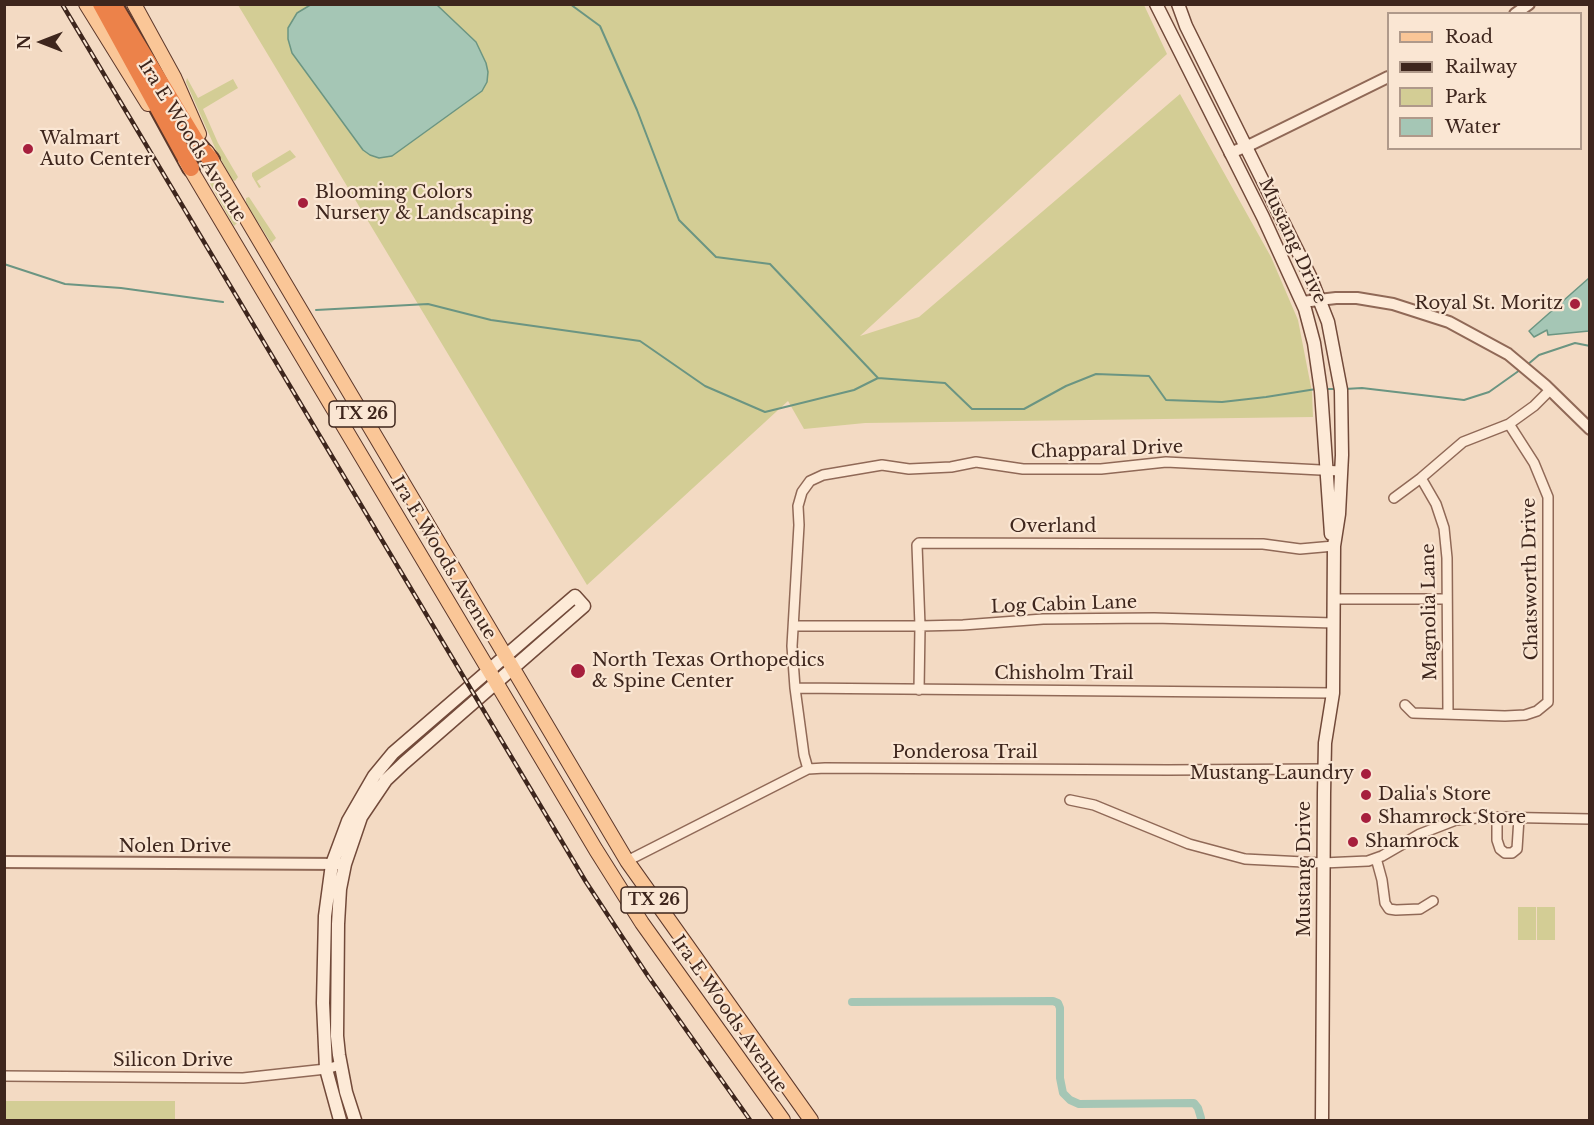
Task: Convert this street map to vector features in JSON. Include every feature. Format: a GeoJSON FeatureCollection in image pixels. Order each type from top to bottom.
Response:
{"type":"FeatureCollection","features":[{"type":"Feature","properties":{"kind":"highway"},"geometry":{"type":"LineString","coordinates":[[101,4],[191,168]]}},
{"type":"Feature","properties":{"kind":"highway","name":"TX 26"},"geometry":{"type":"LineString","coordinates":[[112,4],[198,145],[211,160]]}},
{"type":"Feature","properties":{"kind":"main road","name":"Ira E Woods Avenue"},"geometry":{"type":"LineString","coordinates":[[86,4],[123,66],[191,168],[596,850],[642,923],[783,1120]]}},
{"type":"Feature","properties":{"kind":"main road","name":"Ira E Woods Avenue"},"geometry":{"type":"LineString","coordinates":[[134,4],[174,77],[211,160],[627,861],[811,1120]]}},
{"type":"Feature","properties":{"kind":"main road","name":"Mustang Drive"},"geometry":{"type":"LineString","coordinates":[[1156,4],[1302,302],[1314,343],[1321,391],[1330,530],[1334,546]]}},
{"type":"Feature","properties":{"kind":"main road","name":"Mustang Drive"},"geometry":{"type":"LineString","coordinates":[[1178,4],[1186,26],[1320,299],[1328,322],[1341,390],[1339,514],[1334,546],[1333,693],[1325,743],[1324,769],[1322,1120]]}},
{"type":"Feature","properties":{"kind":"main road"},"geometry":{"type":"LineString","coordinates":[[339,419],[356,424],[365,419]]}},
{"type":"Feature","properties":{"kind":"main road"},"geometry":{"type":"LineString","coordinates":[[340,1120],[326,1069],[323,1003],[325,916],[332,864],[348,820],[382,776],[498,682],[584,606],[575,596],[393,753],[382,776],[361,817],[345,864],[340,890],[338,924],[337,1036],[340,1065],[355,1120]]}},
{"type":"Feature","properties":{"kind":"main road"},"geometry":{"type":"LineString","coordinates":[[711,1019],[729,1006]]}},
{"type":"Feature","properties":{"kind":"street"},"geometry":{"type":"LineString","coordinates":[[1230,153],[1387,78]]}},
{"type":"Feature","properties":{"kind":"street"},"geometry":{"type":"LineString","coordinates":[[1302,302],[1357,298],[1393,304],[1449,322],[1508,354],[1590,429]]}},
{"type":"Feature","properties":{"kind":"street"},"geometry":{"type":"LineString","coordinates":[[1394,498],[1463,442],[1509,424],[1550,390]]}},
{"type":"Feature","properties":{"kind":"street","name":"Chatsworth Drive"},"geometry":{"type":"LineString","coordinates":[[1448,714],[1525,715],[1548,702],[1548,497],[1534,463],[1509,424]]}},
{"type":"Feature","properties":{"kind":"street","name":"Chapparal Drive"},"geometry":{"type":"LineString","coordinates":[[808,769],[795,688],[792,645],[795,626],[798,506],[802,492],[810,481],[823,474],[882,465],[909,469],[951,467],[976,462],[1023,469],[1101,469],[1166,462],[1340,471]]}},
{"type":"Feature","properties":{"kind":"street","name":"Magnolia Lane"},"geometry":{"type":"LineString","coordinates":[[1421,478],[1436,504],[1444,528],[1447,558],[1448,714]]}},
{"type":"Feature","properties":{"kind":"street","name":"Overland"},"geometry":{"type":"LineString","coordinates":[[919,690],[920,626],[917,545],[919,543],[1263,544],[1300,549],[1334,546]]}},
{"type":"Feature","properties":{"kind":"street"},"geometry":{"type":"LineString","coordinates":[[1334,599],[1446,599]]}},
{"type":"Feature","properties":{"kind":"street","name":"Log Cabin Lane"},"geometry":{"type":"LineString","coordinates":[[795,626],[920,626],[1043,619],[1121,618],[1334,623]]}},
{"type":"Feature","properties":{"kind":"street","name":"Chisholm Trail"},"geometry":{"type":"LineString","coordinates":[[795,688],[1333,693]]}},
{"type":"Feature","properties":{"kind":"street"},"geometry":{"type":"LineString","coordinates":[[1405,705],[1413,713],[1448,714]]}},
{"type":"Feature","properties":{"kind":"street","name":"Ponderosa Trail"},"geometry":{"type":"LineString","coordinates":[[627,861],[808,769],[1324,769]]}},
{"type":"Feature","properties":{"kind":"street"},"geometry":{"type":"LineString","coordinates":[[1070,800],[1094,805],[1189,844],[1245,859],[1323,863],[1368,861],[1420,834],[1442,825],[1470,818],[1590,819]]}},
{"type":"Feature","properties":{"kind":"street"},"geometry":{"type":"LineString","coordinates":[[1497,818],[1497,840],[1500,849],[1505,853],[1512,853],[1517,849],[1519,818]]}},
{"type":"Feature","properties":{"kind":"street"},"geometry":{"type":"LineString","coordinates":[[1376,858],[1385,903],[1389,909],[1420,909],[1434,901]]}},
{"type":"Feature","properties":{"kind":"street","name":"Nolen Drive"},"geometry":{"type":"LineString","coordinates":[[4,862],[345,864]]}},
{"type":"Feature","properties":{"kind":"street","name":"Silicon Drive"},"geometry":{"type":"LineString","coordinates":[[4,1076],[224,1078],[269,1076],[326,1069],[340,1065]]}},
{"type":"Feature","properties":{"kind":"green space"},"geometry":{"type":"Polygon","coordinates":[[[238,5],[1144,5],[1167,54],[860,336],[919,317],[1180,94],[1271,257],[1298,320],[1312,392],[1313,417],[865,423],[804,429],[788,401],[587,585],[238,5]]]}},
{"type":"Feature","properties":{"kind":"green space"},"geometry":{"type":"Polygon","coordinates":[[[187,78],[198,98],[233,79],[238,88],[203,109],[218,143],[238,177],[235,181],[232,180],[216,150],[186,82],[187,78]]]}},
{"type":"Feature","properties":{"kind":"green space"},"geometry":{"type":"Polygon","coordinates":[[[165,104],[180,122],[238,222],[234,226],[165,104]]]}},
{"type":"Feature","properties":{"kind":"green space"},"geometry":{"type":"Polygon","coordinates":[[[290,150],[296,157],[257,181],[261,187],[259,188],[252,173],[290,150]]]}},
{"type":"Feature","properties":{"kind":"green space"},"geometry":{"type":"Polygon","coordinates":[[[249,197],[276,238],[271,243],[246,203],[246,198],[249,197]]]}},
{"type":"Feature","properties":{"kind":"green space"},"geometry":{"type":"Polygon","coordinates":[[[1518,907],[1536,907],[1536,940],[1518,940],[1518,907]]]}},
{"type":"Feature","properties":{"kind":"green space"},"geometry":{"type":"Polygon","coordinates":[[[1537,907],[1555,907],[1555,940],[1537,940],[1537,907]]]}},
{"type":"Feature","properties":{"kind":"green space"},"geometry":{"type":"Polygon","coordinates":[[[5,1101],[175,1101],[175,1120],[5,1120],[5,1101]]]}},
{"type":"Feature","properties":{"kind":"water"},"geometry":{"type":"Polygon","coordinates":[[[312,4],[437,5],[476,42],[486,63],[487,82],[482,91],[392,156],[379,158],[370,155],[363,150],[292,53],[288,28],[297,13],[312,4]]]}},
{"type":"Feature","properties":{"kind":"water","name":"Royal St. Moritz"},"geometry":{"type":"Polygon","coordinates":[[[1589,278],[1589,331],[1548,335],[1547,330],[1534,337],[1529,331],[1589,278]]]}},
{"type":"Feature","properties":{"kind":"waterway"},"geometry":{"type":"LineString","coordinates":[[570,4],[600,26],[637,110],[679,220],[716,257],[770,264],[878,378],[945,383],[972,409],[1024,409],[1066,386],[1096,374],[1149,376],[1166,400],[1222,402],[1316,389]]}},
{"type":"Feature","properties":{"kind":"waterway"},"geometry":{"type":"LineString","coordinates":[[4,264],[65,284],[121,288],[223,302]]}},
{"type":"Feature","properties":{"kind":"waterway"},"geometry":{"type":"LineString","coordinates":[[316,310],[428,304],[491,320],[640,341],[705,386],[765,412],[854,390],[878,378]]}},
{"type":"Feature","properties":{"kind":"waterway"},"geometry":{"type":"LineString","coordinates":[[1527,365],[1539,355],[1575,343],[1590,346]]}},
{"type":"Feature","properties":{"kind":"waterway"},"geometry":{"type":"LineString","coordinates":[[1345,389],[1362,388],[1464,400],[1489,392],[1520,370]]}},
{"type":"Feature","properties":{"kind":"waterway"},"geometry":{"type":"LineString","coordinates":[[1324,389],[1337,389]]}},
{"type":"Feature","properties":{"kind":"waterway"},"geometry":{"type":"LineString","coordinates":[[852,1002],[1053,1001],[1058,1003],[1060,1008],[1060,1078],[1063,1093],[1070,1100],[1079,1104],[1194,1103],[1201,1118]]}},
{"type":"Feature","properties":{"kind":"railway"},"geometry":{"type":"LineString","coordinates":[[62,4],[586,882],[648,976],[750,1120]]}},
{"type":"Feature","properties":{"kind":"place","name":"Walmart Auto Center"},"geometry":{"type":"Point","coordinates":[28,149]}},
{"type":"Feature","properties":{"kind":"place","name":"Blooming Colors Nursery & Landscaping"},"geometry":{"type":"Point","coordinates":[303,203]}},
{"type":"Feature","properties":{"kind":"place","name":"Royal St. Moritz"},"geometry":{"type":"Point","coordinates":[1575,304]}},
{"type":"Feature","properties":{"kind":"place","name":"North Texas Orthopedics & Spine Center"},"geometry":{"type":"Point","coordinates":[578,671]}},
{"type":"Feature","properties":{"kind":"place","name":"Mustang Laundry"},"geometry":{"type":"Point","coordinates":[1366,774]}},
{"type":"Feature","properties":{"kind":"place","name":"Dalia's Store"},"geometry":{"type":"Point","coordinates":[1366,795]}},
{"type":"Feature","properties":{"kind":"place","name":"Shamrock Store"},"geometry":{"type":"Point","coordinates":[1366,818]}},
{"type":"Feature","properties":{"kind":"place","name":"Shamrock"},"geometry":{"type":"Point","coordinates":[1353,842]}}]}
